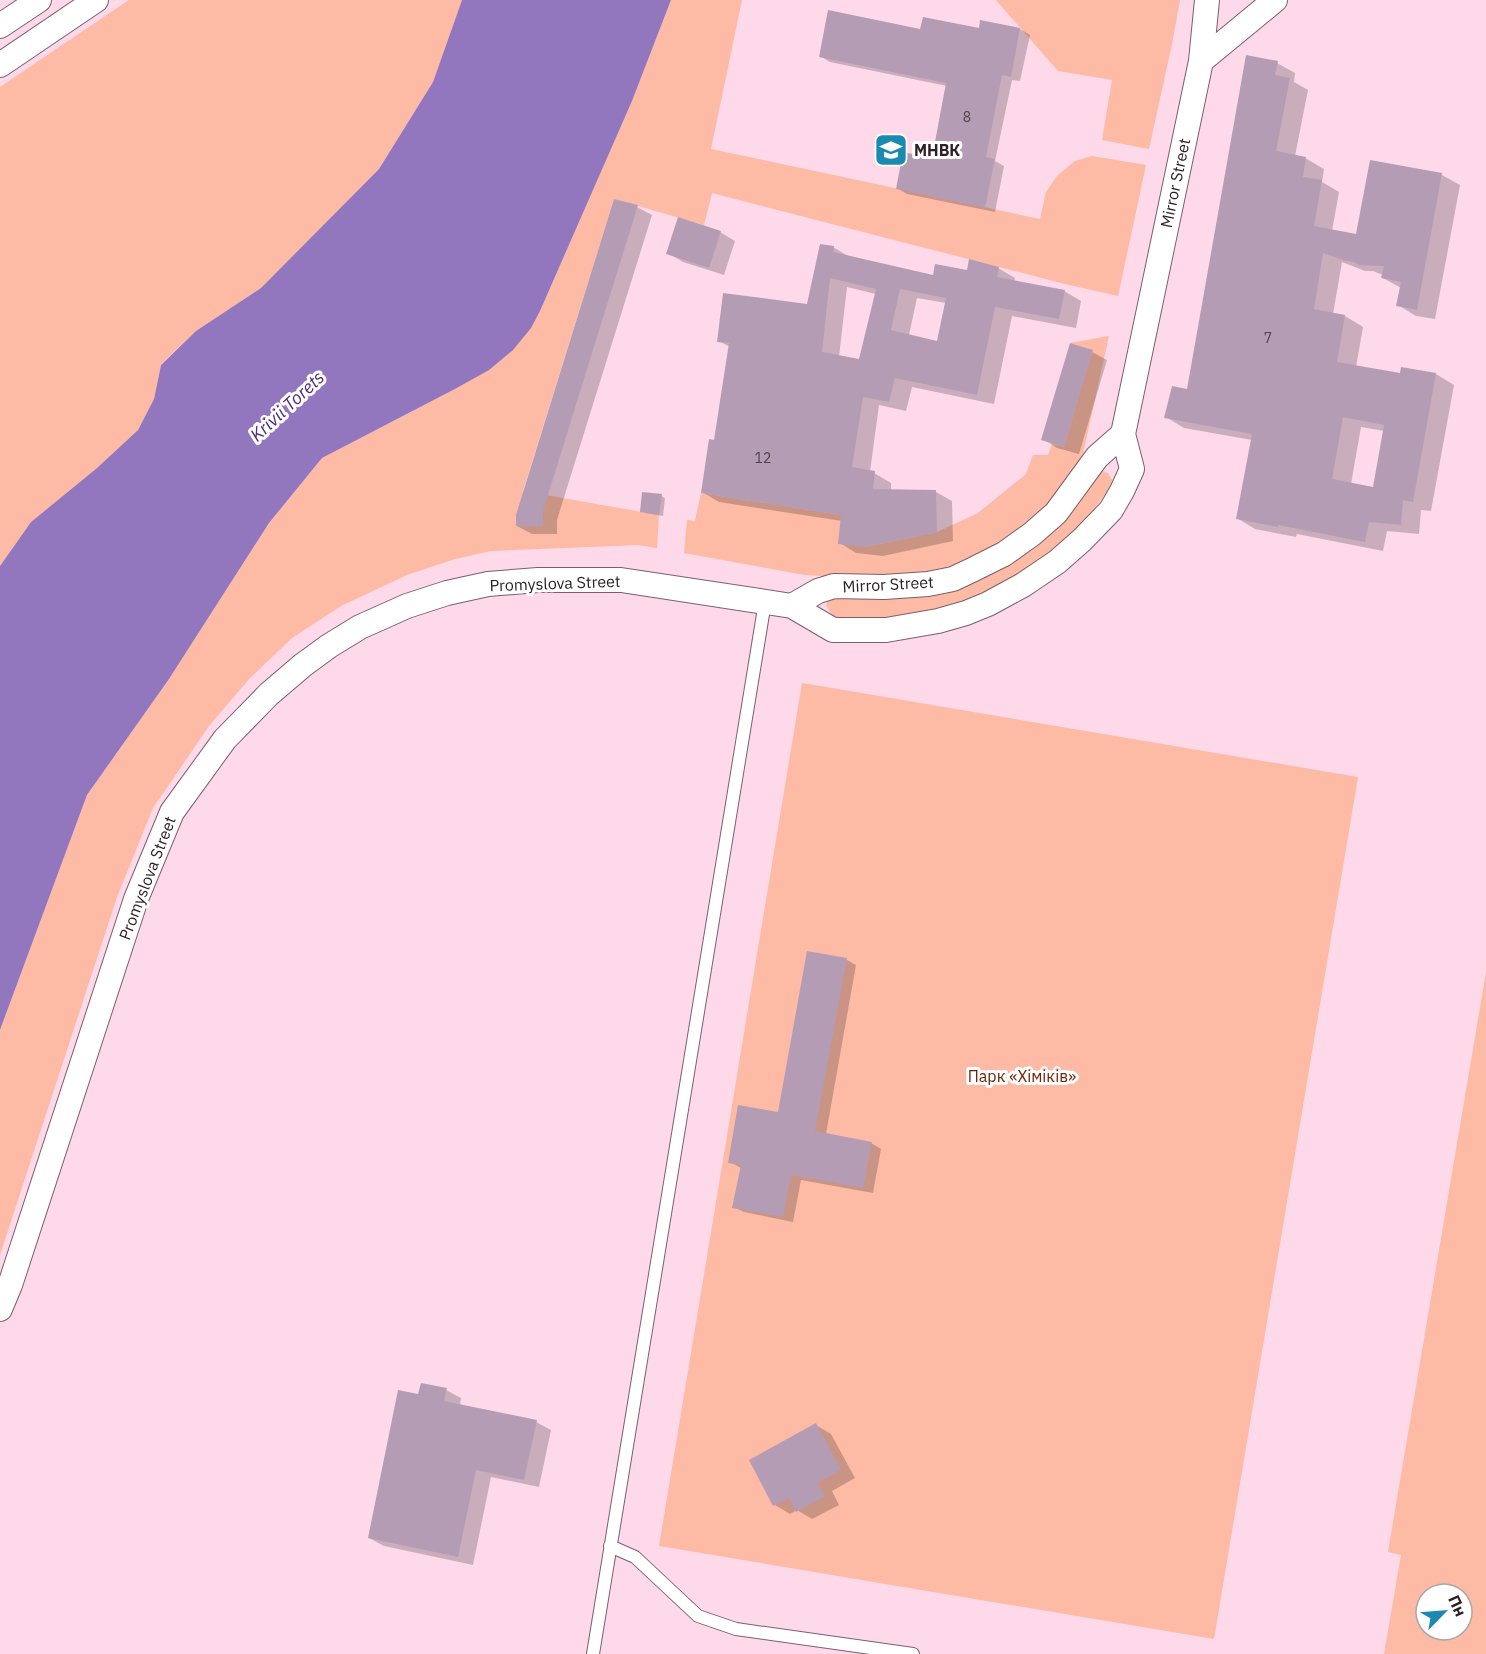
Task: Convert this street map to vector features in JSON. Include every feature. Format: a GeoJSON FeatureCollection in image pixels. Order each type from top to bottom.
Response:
{"type":"FeatureCollection","features":[{"type":"Feature","properties":{"kind":"street"},"geometry":{"type":"LineString","coordinates":[[0,26],[39,0]]}},
{"type":"Feature","properties":{"kind":"street"},"geometry":{"type":"LineString","coordinates":[[0,65],[96,0]]}},
{"type":"Feature","properties":{"kind":"street","name":"Mirror Street"},"geometry":{"type":"LineString","coordinates":[[1123,434],[1097,457],[1056,513],[1004,554],[953,579],[928,584],[884,587],[834,586],[818,591],[792,606],[833,630],[886,630],[938,621],[966,613],[1023,585],[1057,562],[1112,510],[1132,469],[1123,434],[1201,61],[1207,0]]}},
{"type":"Feature","properties":{"kind":"street"},"geometry":{"type":"LineString","coordinates":[[1201,61],[1275,0]]}},
{"type":"Feature","properties":{"kind":"street","name":"Promyslova Street"},"geometry":{"type":"LineString","coordinates":[[0,1309],[14,1274],[136,898],[164,828],[171,812],[225,739],[269,694],[303,665],[360,627],[407,606],[447,593],[488,584],[538,580],[621,580],[792,606]]}},
{"type":"Feature","properties":{"kind":"lane"},"geometry":{"type":"LineString","coordinates":[[593,1654],[765,602]]}},
{"type":"Feature","properties":{"kind":"lane"},"geometry":{"type":"LineString","coordinates":[[610,1546],[635,1557],[698,1616],[736,1629],[913,1654]]}},
{"type":"Feature","properties":{"kind":"green space"},"geometry":{"type":"Polygon","coordinates":[[[129,0],[462,0],[433,82],[379,169],[261,288],[196,331],[161,364],[154,399],[138,430],[97,468],[31,522],[0,566],[0,87],[129,0]]]}},
{"type":"Feature","properties":{"kind":"green space"},"geometry":{"type":"Polygon","coordinates":[[[671,0],[742,0],[711,149],[1040,219],[1046,192],[1057,176],[1075,161],[1092,156],[1146,165],[1118,296],[712,193],[704,225],[614,199],[523,491],[659,515],[657,548],[638,545],[491,551],[455,559],[407,575],[341,606],[292,638],[249,679],[209,726],[153,808],[117,897],[0,1255],[0,1030],[87,795],[169,679],[269,523],[322,458],[453,390],[540,311],[632,101],[671,0]]]}},
{"type":"Feature","properties":{"kind":"green space"},"geometry":{"type":"Polygon","coordinates":[[[996,0],[1180,0],[1149,149],[1102,140],[1112,80],[1058,71],[996,0]]]}},
{"type":"Feature","properties":{"kind":"green space"},"geometry":{"type":"Polygon","coordinates":[[[1109,336],[1083,454],[1063,488],[1027,528],[950,571],[883,579],[805,575],[684,553],[687,520],[695,521],[701,493],[841,515],[865,547],[937,532],[978,513],[1026,474],[1033,455],[1048,455],[1052,444],[1064,447],[1092,350],[1070,343],[1109,336]]]}},
{"type":"Feature","properties":{"kind":"green space"},"geometry":{"type":"Polygon","coordinates":[[[1102,471],[1108,473],[1112,485],[1075,532],[1052,553],[1017,577],[963,604],[886,620],[834,619],[826,605],[829,598],[956,585],[1102,471]]]}},
{"type":"Feature","properties":{"kind":"green space","name":"Парк «Хіміків»"},"geometry":{"type":"Polygon","coordinates":[[[802,683],[1358,777],[1214,1639],[659,1546],[802,683]]]}},
{"type":"Feature","properties":{"kind":"green space"},"geometry":{"type":"Polygon","coordinates":[[[1486,972],[1486,1654],[1384,1654],[1401,1555],[1388,1552],[1486,972]]]}},
{"type":"Feature","properties":{"kind":"water","name":"Krivii Torets"},"geometry":{"type":"Polygon","coordinates":[[[462,0],[671,0],[632,101],[531,328],[513,350],[489,370],[322,458],[269,523],[169,679],[87,795],[0,1030],[0,566],[31,522],[97,468],[138,430],[154,399],[161,365],[196,331],[261,288],[379,169],[433,82],[462,0]]]}},
{"type":"Feature","properties":{"kind":"building"},"geometry":{"type":"Polygon","coordinates":[[[828,10],[920,29],[923,17],[979,28],[980,20],[1020,28],[1011,77],[1002,75],[986,157],[995,159],[985,208],[896,189],[903,152],[932,158],[946,83],[819,57],[828,10]]]}},
{"type":"Feature","properties":{"kind":"building"},"geometry":{"type":"Polygon","coordinates":[[[1246,55],[1278,61],[1275,75],[1290,78],[1276,151],[1306,157],[1303,177],[1322,180],[1314,226],[1356,234],[1370,160],[1442,173],[1417,310],[1396,306],[1401,282],[1381,278],[1384,266],[1359,265],[1323,253],[1314,309],[1345,315],[1337,362],[1400,373],[1401,367],[1436,373],[1413,502],[1403,500],[1401,525],[1369,522],[1365,542],[1236,519],[1252,434],[1164,418],[1172,386],[1187,389],[1246,55]],[[1343,417],[1332,479],[1373,487],[1384,425],[1343,417]]]}},
{"type":"Feature","properties":{"kind":"building"},"geometry":{"type":"Polygon","coordinates":[[[614,199],[638,205],[543,511],[543,526],[516,526],[516,515],[614,199]]]}},
{"type":"Feature","properties":{"kind":"building"},"geometry":{"type":"Polygon","coordinates":[[[678,217],[721,231],[709,268],[666,254],[678,217]]]}},
{"type":"Feature","properties":{"kind":"building"},"geometry":{"type":"Polygon","coordinates":[[[820,244],[834,246],[833,252],[933,275],[935,264],[967,270],[969,259],[999,267],[997,277],[1065,290],[1059,319],[995,307],[977,395],[895,378],[889,402],[863,397],[852,467],[875,471],[873,489],[936,490],[937,532],[865,547],[838,544],[841,515],[701,493],[709,439],[714,440],[729,343],[717,342],[723,293],[807,304],[820,244]],[[830,278],[822,352],[859,359],[876,289],[830,278]],[[900,289],[891,330],[937,341],[946,298],[900,289]]]}},
{"type":"Feature","properties":{"kind":"building"},"geometry":{"type":"Polygon","coordinates":[[[1070,343],[1093,350],[1064,447],[1041,440],[1070,343]]]}},
{"type":"Feature","properties":{"kind":"building"},"geometry":{"type":"Polygon","coordinates":[[[642,492],[662,494],[659,515],[640,512],[642,492]]]}},
{"type":"Feature","properties":{"kind":"building"},"geometry":{"type":"Polygon","coordinates":[[[807,951],[847,958],[815,1131],[872,1142],[863,1188],[791,1175],[783,1217],[732,1208],[741,1165],[728,1163],[738,1105],[778,1112],[807,951]]]}},
{"type":"Feature","properties":{"kind":"building"},"geometry":{"type":"Polygon","coordinates":[[[421,1383],[447,1388],[444,1401],[537,1420],[524,1480],[476,1470],[458,1557],[368,1538],[398,1390],[418,1394],[421,1383]]]}},
{"type":"Feature","properties":{"kind":"building"},"geometry":{"type":"Polygon","coordinates":[[[816,1423],[841,1470],[817,1483],[825,1496],[796,1512],[789,1498],[773,1506],[749,1460],[816,1423]]]}},
{"type":"Feature","properties":{"kind":"place","name":"МНВК"},"geometry":{"type":"Point","coordinates":[891,150]}}]}
